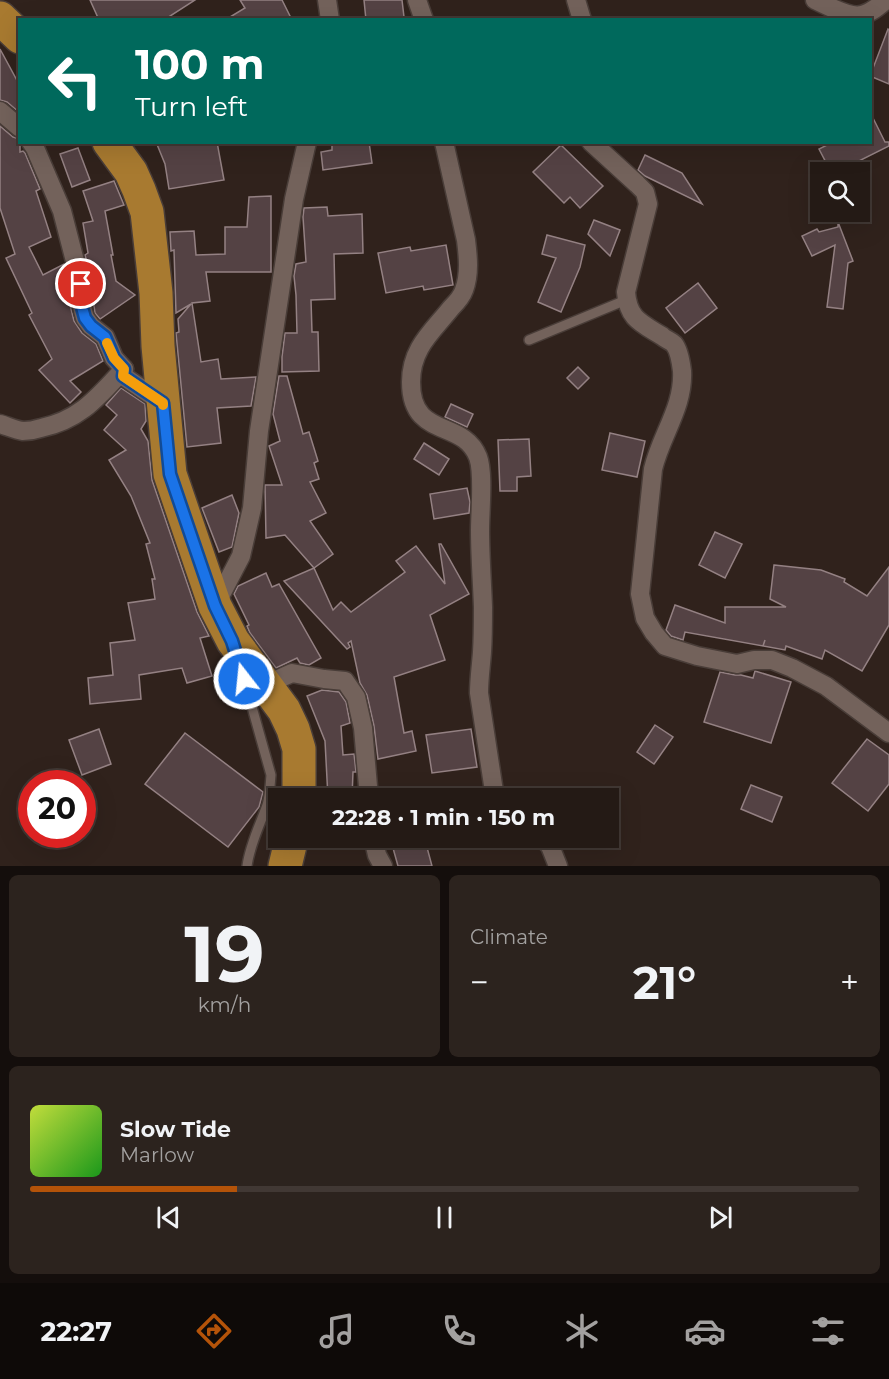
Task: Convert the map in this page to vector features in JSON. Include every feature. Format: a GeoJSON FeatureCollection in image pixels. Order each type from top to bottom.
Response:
{"type":"FeatureCollection","features":[{"type":"Feature","properties":{"kind":"highway"},"geometry":{"type":"LineString","coordinates":[[0,18],[18,35]]}},
{"type":"Feature","properties":{"kind":"highway"},"geometry":{"type":"LineString","coordinates":[[110,144],[130,172],[147,212],[170,474],[215,606],[232,641],[284,710],[293,729],[299,749],[298,788]]}},
{"type":"Feature","properties":{"kind":"highway"},"geometry":{"type":"LineString","coordinates":[[285,866],[289,848]]}},
{"type":"Feature","properties":{"kind":"street"},"geometry":{"type":"LineString","coordinates":[[327,0],[330,18]]}},
{"type":"Feature","properties":{"kind":"street"},"geometry":{"type":"LineString","coordinates":[[417,0],[423,18]]}},
{"type":"Feature","properties":{"kind":"street"},"geometry":{"type":"LineString","coordinates":[[576,0],[581,18]]}},
{"type":"Feature","properties":{"kind":"street"},"geometry":{"type":"LineString","coordinates":[[815,0],[854,16],[874,10],[886,0]]}},
{"type":"Feature","properties":{"kind":"street"},"geometry":{"type":"LineString","coordinates":[[0,111],[18,126]]}},
{"type":"Feature","properties":{"kind":"street"},"geometry":{"type":"LineString","coordinates":[[32,144],[62,211],[84,296],[82,307],[85,318],[105,337],[114,358],[124,369]]}},
{"type":"Feature","properties":{"kind":"street"},"geometry":{"type":"LineString","coordinates":[[215,606],[241,556],[252,508],[261,420],[294,199],[307,144]]}},
{"type":"Feature","properties":{"kind":"street"},"geometry":{"type":"LineString","coordinates":[[444,144],[466,240],[467,279],[464,291],[419,347],[412,369],[411,390],[420,415],[466,440],[477,454],[481,466],[482,641],[479,693],[493,788]]}},
{"type":"Feature","properties":{"kind":"street"},"geometry":{"type":"LineString","coordinates":[[593,144],[645,192],[648,204],[626,292],[627,305],[635,319],[673,344],[679,354],[682,370],[681,392],[675,413],[656,455],[653,469],[640,594],[645,618],[665,646],[697,656],[737,663],[772,660],[792,668],[826,686],[889,733]]}},
{"type":"Feature","properties":{"kind":"street"},"geometry":{"type":"LineString","coordinates":[[124,369],[123,376],[163,403]]}},
{"type":"Feature","properties":{"kind":"street"},"geometry":{"type":"LineString","coordinates":[[0,424],[21,430],[31,430],[52,426],[76,416],[97,398],[124,369]]}},
{"type":"Feature","properties":{"kind":"street"},"geometry":{"type":"LineString","coordinates":[[265,685],[292,673],[345,681],[356,697],[363,728],[368,788]]}},
{"type":"Feature","properties":{"kind":"street"},"geometry":{"type":"LineString","coordinates":[[375,848],[383,866]]}},
{"type":"Feature","properties":{"kind":"street"},"geometry":{"type":"LineString","coordinates":[[551,848],[558,866]]}},
{"type":"Feature","properties":{"kind":"lane"},"geometry":{"type":"LineString","coordinates":[[529,340],[626,300]]}},
{"type":"Feature","properties":{"kind":"lane"},"geometry":{"type":"LineString","coordinates":[[232,641],[271,775],[267,803],[249,852],[247,866]]}},
{"type":"Feature","properties":{"kind":"building"},"geometry":{"type":"Polygon","coordinates":[[[90,0],[195,0],[167,18],[98,18],[90,0]]]}},
{"type":"Feature","properties":{"kind":"building"},"geometry":{"type":"Polygon","coordinates":[[[240,0],[282,0],[291,18],[228,18],[245,8],[240,0]]]}},
{"type":"Feature","properties":{"kind":"building"},"geometry":{"type":"Polygon","coordinates":[[[364,0],[402,0],[404,17],[366,18],[364,0]]]}},
{"type":"Feature","properties":{"kind":"building"},"geometry":{"type":"Polygon","coordinates":[[[888,29],[889,84],[872,77],[872,71],[888,29]]]}},
{"type":"Feature","properties":{"kind":"building"},"geometry":{"type":"Polygon","coordinates":[[[0,49],[18,82],[18,111],[7,102],[0,100],[0,49]]]}},
{"type":"Feature","properties":{"kind":"building"},"geometry":{"type":"Polygon","coordinates":[[[872,116],[885,142],[889,142],[889,146],[857,162],[826,162],[819,149],[829,144],[872,144],[872,116]]]}},
{"type":"Feature","properties":{"kind":"building"},"geometry":{"type":"Polygon","coordinates":[[[0,126],[18,138],[20,152],[25,153],[40,189],[36,191],[51,237],[29,247],[43,275],[64,264],[72,296],[71,309],[74,321],[82,333],[96,344],[103,361],[70,381],[81,392],[70,403],[39,370],[52,359],[29,315],[32,313],[6,258],[15,254],[0,208],[0,126]]]}},
{"type":"Feature","properties":{"kind":"building"},"geometry":{"type":"Polygon","coordinates":[[[157,144],[217,144],[224,180],[169,189],[165,164],[157,144]]]}},
{"type":"Feature","properties":{"kind":"building"},"geometry":{"type":"Polygon","coordinates":[[[332,144],[369,144],[372,163],[323,170],[321,152],[332,150],[332,144]]]}},
{"type":"Feature","properties":{"kind":"building"},"geometry":{"type":"Polygon","coordinates":[[[561,145],[603,186],[580,208],[570,197],[564,203],[533,172],[561,145]]]}},
{"type":"Feature","properties":{"kind":"building"},"geometry":{"type":"Polygon","coordinates":[[[78,148],[90,180],[72,187],[60,154],[78,148]]]}},
{"type":"Feature","properties":{"kind":"building"},"geometry":{"type":"Polygon","coordinates":[[[645,155],[682,173],[702,204],[645,176],[638,170],[645,155]]]}},
{"type":"Feature","properties":{"kind":"building"},"geometry":{"type":"Polygon","coordinates":[[[114,181],[124,205],[105,211],[113,255],[111,255],[116,281],[135,295],[100,319],[95,313],[95,293],[85,255],[88,253],[83,223],[93,221],[83,191],[114,181]]]}},
{"type":"Feature","properties":{"kind":"building"},"geometry":{"type":"Polygon","coordinates":[[[271,196],[271,272],[206,272],[210,301],[192,303],[201,362],[218,359],[221,379],[256,377],[251,406],[217,408],[221,443],[187,447],[176,333],[179,332],[178,319],[191,304],[176,313],[174,250],[171,251],[170,232],[194,231],[196,255],[225,254],[225,227],[247,227],[249,197],[271,196]]]}},
{"type":"Feature","properties":{"kind":"building"},"geometry":{"type":"Polygon","coordinates":[[[327,207],[328,216],[362,214],[363,253],[334,254],[335,299],[311,300],[312,332],[318,332],[319,371],[282,372],[285,333],[297,333],[294,276],[296,264],[306,262],[304,208],[327,207]]]}},
{"type":"Feature","properties":{"kind":"building"},"geometry":{"type":"Polygon","coordinates":[[[594,220],[620,230],[610,256],[588,234],[594,220]]]}},
{"type":"Feature","properties":{"kind":"building"},"geometry":{"type":"Polygon","coordinates":[[[838,222],[853,261],[848,263],[843,309],[827,307],[835,245],[812,256],[802,236],[817,229],[819,232],[838,227],[838,222]]]}},
{"type":"Feature","properties":{"kind":"building"},"geometry":{"type":"Polygon","coordinates":[[[547,235],[585,245],[580,267],[561,312],[538,302],[556,258],[542,254],[547,235]]]}},
{"type":"Feature","properties":{"kind":"building"},"geometry":{"type":"Polygon","coordinates":[[[446,245],[453,285],[424,290],[423,286],[386,293],[378,253],[410,247],[411,251],[446,245]]]}},
{"type":"Feature","properties":{"kind":"building"},"geometry":{"type":"Polygon","coordinates":[[[698,283],[717,308],[685,333],[666,308],[698,283]]]}},
{"type":"Feature","properties":{"kind":"building"},"geometry":{"type":"Polygon","coordinates":[[[578,367],[589,378],[578,389],[567,378],[578,367]]]}},
{"type":"Feature","properties":{"kind":"building"},"geometry":{"type":"Polygon","coordinates":[[[279,376],[287,376],[303,434],[309,432],[318,461],[314,463],[319,479],[310,482],[326,513],[310,521],[333,554],[314,568],[285,535],[266,538],[265,485],[282,485],[269,446],[280,441],[273,414],[279,376]]]}},
{"type":"Feature","properties":{"kind":"building"},"geometry":{"type":"Polygon","coordinates":[[[121,388],[145,404],[146,421],[141,429],[148,441],[152,480],[197,612],[209,636],[200,638],[212,676],[187,683],[182,668],[139,675],[141,699],[90,704],[88,678],[113,675],[110,643],[135,640],[128,603],[155,599],[152,579],[155,579],[146,544],[150,543],[131,496],[109,460],[126,450],[104,430],[117,415],[106,405],[121,388]]]}},
{"type":"Feature","properties":{"kind":"building"},"geometry":{"type":"Polygon","coordinates":[[[451,404],[473,414],[467,427],[445,417],[451,404]]]}},
{"type":"Feature","properties":{"kind":"building"},"geometry":{"type":"Polygon","coordinates":[[[610,433],[645,441],[637,477],[602,470],[610,433]]]}},
{"type":"Feature","properties":{"kind":"building"},"geometry":{"type":"Polygon","coordinates":[[[529,439],[531,476],[517,477],[517,491],[500,491],[498,440],[529,439]]]}},
{"type":"Feature","properties":{"kind":"building"},"geometry":{"type":"Polygon","coordinates":[[[424,443],[449,459],[439,475],[414,459],[424,443]]]}},
{"type":"Feature","properties":{"kind":"building"},"geometry":{"type":"Polygon","coordinates":[[[467,488],[470,502],[469,513],[434,519],[430,494],[467,488]]]}},
{"type":"Feature","properties":{"kind":"building"},"geometry":{"type":"Polygon","coordinates":[[[232,495],[239,513],[232,547],[219,552],[202,508],[232,495]]]}},
{"type":"Feature","properties":{"kind":"building"},"geometry":{"type":"Polygon","coordinates":[[[715,532],[742,544],[725,578],[699,565],[715,532]]]}},
{"type":"Feature","properties":{"kind":"building"},"geometry":{"type":"Polygon","coordinates":[[[439,544],[469,594],[430,615],[445,660],[394,677],[404,733],[412,731],[416,751],[378,759],[367,695],[360,683],[351,641],[347,649],[284,581],[314,568],[333,610],[341,602],[351,612],[405,572],[396,561],[416,546],[445,584],[439,544]]]}},
{"type":"Feature","properties":{"kind":"building"},"geometry":{"type":"Polygon","coordinates":[[[774,565],[821,570],[845,579],[844,582],[867,596],[889,567],[889,625],[862,671],[825,650],[822,659],[786,646],[785,650],[685,632],[683,640],[671,636],[666,630],[675,605],[725,623],[725,607],[786,607],[770,599],[774,565]]]}},
{"type":"Feature","properties":{"kind":"building"},"geometry":{"type":"Polygon","coordinates":[[[266,573],[272,587],[279,584],[321,658],[309,665],[300,663],[297,658],[276,668],[250,633],[247,626],[249,625],[234,594],[238,586],[266,573]]]}},
{"type":"Feature","properties":{"kind":"building"},"geometry":{"type":"Polygon","coordinates":[[[755,671],[791,682],[771,743],[704,722],[720,672],[753,678],[755,671]]]}},
{"type":"Feature","properties":{"kind":"building"},"geometry":{"type":"Polygon","coordinates":[[[322,690],[339,692],[346,702],[350,723],[341,726],[343,755],[354,754],[356,772],[353,772],[352,788],[327,788],[325,741],[307,696],[322,690]]]}},
{"type":"Feature","properties":{"kind":"building"},"geometry":{"type":"Polygon","coordinates":[[[655,725],[673,737],[654,764],[637,752],[655,725]]]}},
{"type":"Feature","properties":{"kind":"building"},"geometry":{"type":"Polygon","coordinates":[[[99,729],[111,764],[95,770],[80,770],[69,740],[99,729]]]}},
{"type":"Feature","properties":{"kind":"building"},"geometry":{"type":"Polygon","coordinates":[[[471,729],[477,767],[432,773],[426,735],[471,729]]]}},
{"type":"Feature","properties":{"kind":"building"},"geometry":{"type":"Polygon","coordinates":[[[185,733],[263,792],[259,807],[228,847],[145,784],[185,733]]]}},
{"type":"Feature","properties":{"kind":"building"},"geometry":{"type":"Polygon","coordinates":[[[867,739],[889,755],[889,784],[868,811],[832,783],[867,739]]]}},
{"type":"Feature","properties":{"kind":"building"},"geometry":{"type":"Polygon","coordinates":[[[751,785],[782,797],[772,822],[741,809],[751,785]]]}},
{"type":"Feature","properties":{"kind":"building"},"geometry":{"type":"Polygon","coordinates":[[[393,848],[427,848],[432,866],[398,866],[393,848]]]}},
{"type":"Feature","properties":{"kind":"slow traffic"},"geometry":{"type":"LineString","coordinates":[[107,343],[114,358],[124,369],[123,376],[163,405]]}},
{"type":"Feature","properties":{"kind":"route"},"geometry":{"type":"LineString","coordinates":[[81,284],[84,296],[82,307],[87,323],[105,337],[114,358],[124,369],[123,376],[163,403],[170,474],[200,565],[215,606],[232,641],[244,679]]}}]}
